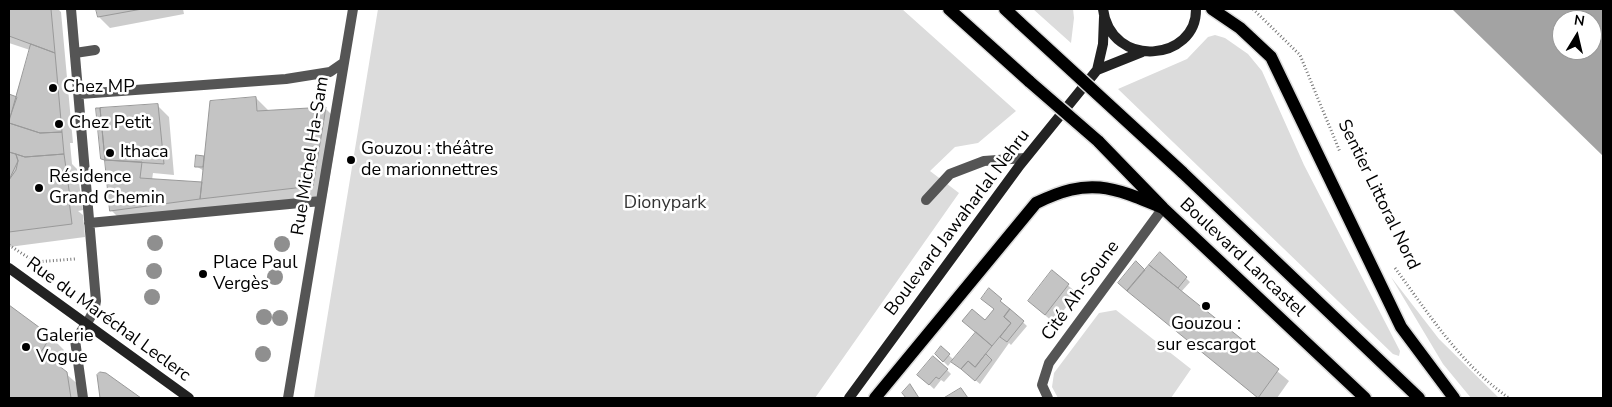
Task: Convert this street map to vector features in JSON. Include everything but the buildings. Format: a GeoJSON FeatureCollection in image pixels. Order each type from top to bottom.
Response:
{"type":"FeatureCollection","features":[{"type":"Feature","properties":{"kind":"main road","name":"Boulevard Lancastel"},"geometry":{"type":"LineString","coordinates":[[949,9],[1098,141],[1163,208],[1365,398]]}},
{"type":"Feature","properties":{"kind":"main road"},"geometry":{"type":"LineString","coordinates":[[1005,9],[1182,172],[1419,398]]}},
{"type":"Feature","properties":{"kind":"main road"},"geometry":{"type":"LineString","coordinates":[[1212,9],[1240,28],[1271,57],[1401,327],[1454,398]]}},
{"type":"Feature","properties":{"kind":"main road"},"geometry":{"type":"LineString","coordinates":[[875,398],[1036,203],[1062,190],[1087,187],[1119,189],[1163,208]]}},
{"type":"Feature","properties":{"kind":"street"},"geometry":{"type":"LineString","coordinates":[[71,9],[80,94],[96,301],[95,308],[86,325],[75,340],[83,398]]}},
{"type":"Feature","properties":{"kind":"street","name":"Rue Michel Ha-Sam"},"geometry":{"type":"LineString","coordinates":[[288,398],[353,9]]}},
{"type":"Feature","properties":{"kind":"street","name":"Boulevard Jawaharlal Nehru"},"geometry":{"type":"LineString","coordinates":[[1097,70],[1142,52],[1156,52],[1171,47],[1183,39],[1192,26],[1196,9]]}},
{"type":"Feature","properties":{"kind":"street"},"geometry":{"type":"LineString","coordinates":[[1104,13],[1109,30],[1118,40],[1129,48],[1142,52]]}},
{"type":"Feature","properties":{"kind":"street","name":"Boulevard Jawaharlal Nehru"},"geometry":{"type":"LineString","coordinates":[[849,398],[1026,158],[1097,70],[1102,44],[1104,13]]}},
{"type":"Feature","properties":{"kind":"street"},"geometry":{"type":"LineString","coordinates":[[75,53],[95,50]]}},
{"type":"Feature","properties":{"kind":"street"},"geometry":{"type":"LineString","coordinates":[[80,94],[286,79],[330,72],[343,63]]}},
{"type":"Feature","properties":{"kind":"street"},"geometry":{"type":"LineString","coordinates":[[926,200],[950,174],[984,161],[1026,158]]}},
{"type":"Feature","properties":{"kind":"street"},"geometry":{"type":"LineString","coordinates":[[89,223],[321,201]]}},
{"type":"Feature","properties":{"kind":"street","name":"Cité Ah-Soune"},"geometry":{"type":"LineString","coordinates":[[1048,398],[1042,385],[1049,363],[1163,208]]}},
{"type":"Feature","properties":{"kind":"street","name":"Rue du Maréchal Leclerc"},"geometry":{"type":"LineString","coordinates":[[9,268],[189,398]]}},
{"type":"Feature","properties":{"kind":"path","name":"Sentier Littoral Nord"},"geometry":{"type":"LineString","coordinates":[[1312,86],[1342,157]]}},
{"type":"Feature","properties":{"kind":"path"},"geometry":{"type":"LineString","coordinates":[[9,244],[35,262],[73,259]]}},
{"type":"Feature","properties":{"kind":"path","name":"Sentier Littoral Nord"},"geometry":{"type":"LineString","coordinates":[[1394,267],[1450,343],[1487,383],[1509,398]]}},
{"type":"Feature","properties":{"kind":"green space","name":"Dionypark"},"geometry":{"type":"Polygon","coordinates":[[[378,9],[902,9],[1016,111],[978,143],[955,147],[930,171],[959,193],[815,398],[314,398],[378,9]]]}},
{"type":"Feature","properties":{"kind":"green space"},"geometry":{"type":"Polygon","coordinates":[[[1033,9],[1073,9],[1074,18],[1071,43],[1033,9]]]}},
{"type":"Feature","properties":{"kind":"green space"},"geometry":{"type":"Polygon","coordinates":[[[1215,35],[1225,38],[1248,54],[1262,71],[1304,165],[1400,351],[1399,356],[1393,354],[1118,89],[1187,59],[1208,37],[1215,35]]]}},
{"type":"Feature","properties":{"kind":"green space"},"geometry":{"type":"Polygon","coordinates":[[[1391,277],[1439,339],[1499,398],[1471,398],[1443,364],[1391,277]]]}},
{"type":"Feature","properties":{"kind":"green space"},"geometry":{"type":"Polygon","coordinates":[[[1116,310],[1191,369],[1171,398],[1058,398],[1052,387],[1054,373],[1099,313],[1116,310]]]}},
{"type":"Feature","properties":{"kind":"shaded area"},"geometry":{"type":"Polygon","coordinates":[[[1452,9],[1603,9],[1603,156],[1452,9]]]}},
{"type":"Feature","properties":{"kind":"place","name":"Chez MP"},"geometry":{"type":"Point","coordinates":[53,88]}},
{"type":"Feature","properties":{"kind":"place","name":"Chez Petit"},"geometry":{"type":"Point","coordinates":[59,124]}},
{"type":"Feature","properties":{"kind":"place","name":"Ithaca"},"geometry":{"type":"Point","coordinates":[110,153]}},
{"type":"Feature","properties":{"kind":"place","name":"Gouzou : théâtre de marionnettres"},"geometry":{"type":"Point","coordinates":[351,160]}},
{"type":"Feature","properties":{"kind":"place","name":"Résidence Grand Chemin"},"geometry":{"type":"Point","coordinates":[39,188]}},
{"type":"Feature","properties":{"kind":"place","name":"Place Paul Vergès"},"geometry":{"type":"Point","coordinates":[203,274]}},
{"type":"Feature","properties":{"kind":"place","name":"Gouzou : sur escargot"},"geometry":{"type":"Point","coordinates":[1206,306]}},
{"type":"Feature","properties":{"kind":"place","name":"Galerie Vogue"},"geometry":{"type":"Point","coordinates":[26,347]}}]}
